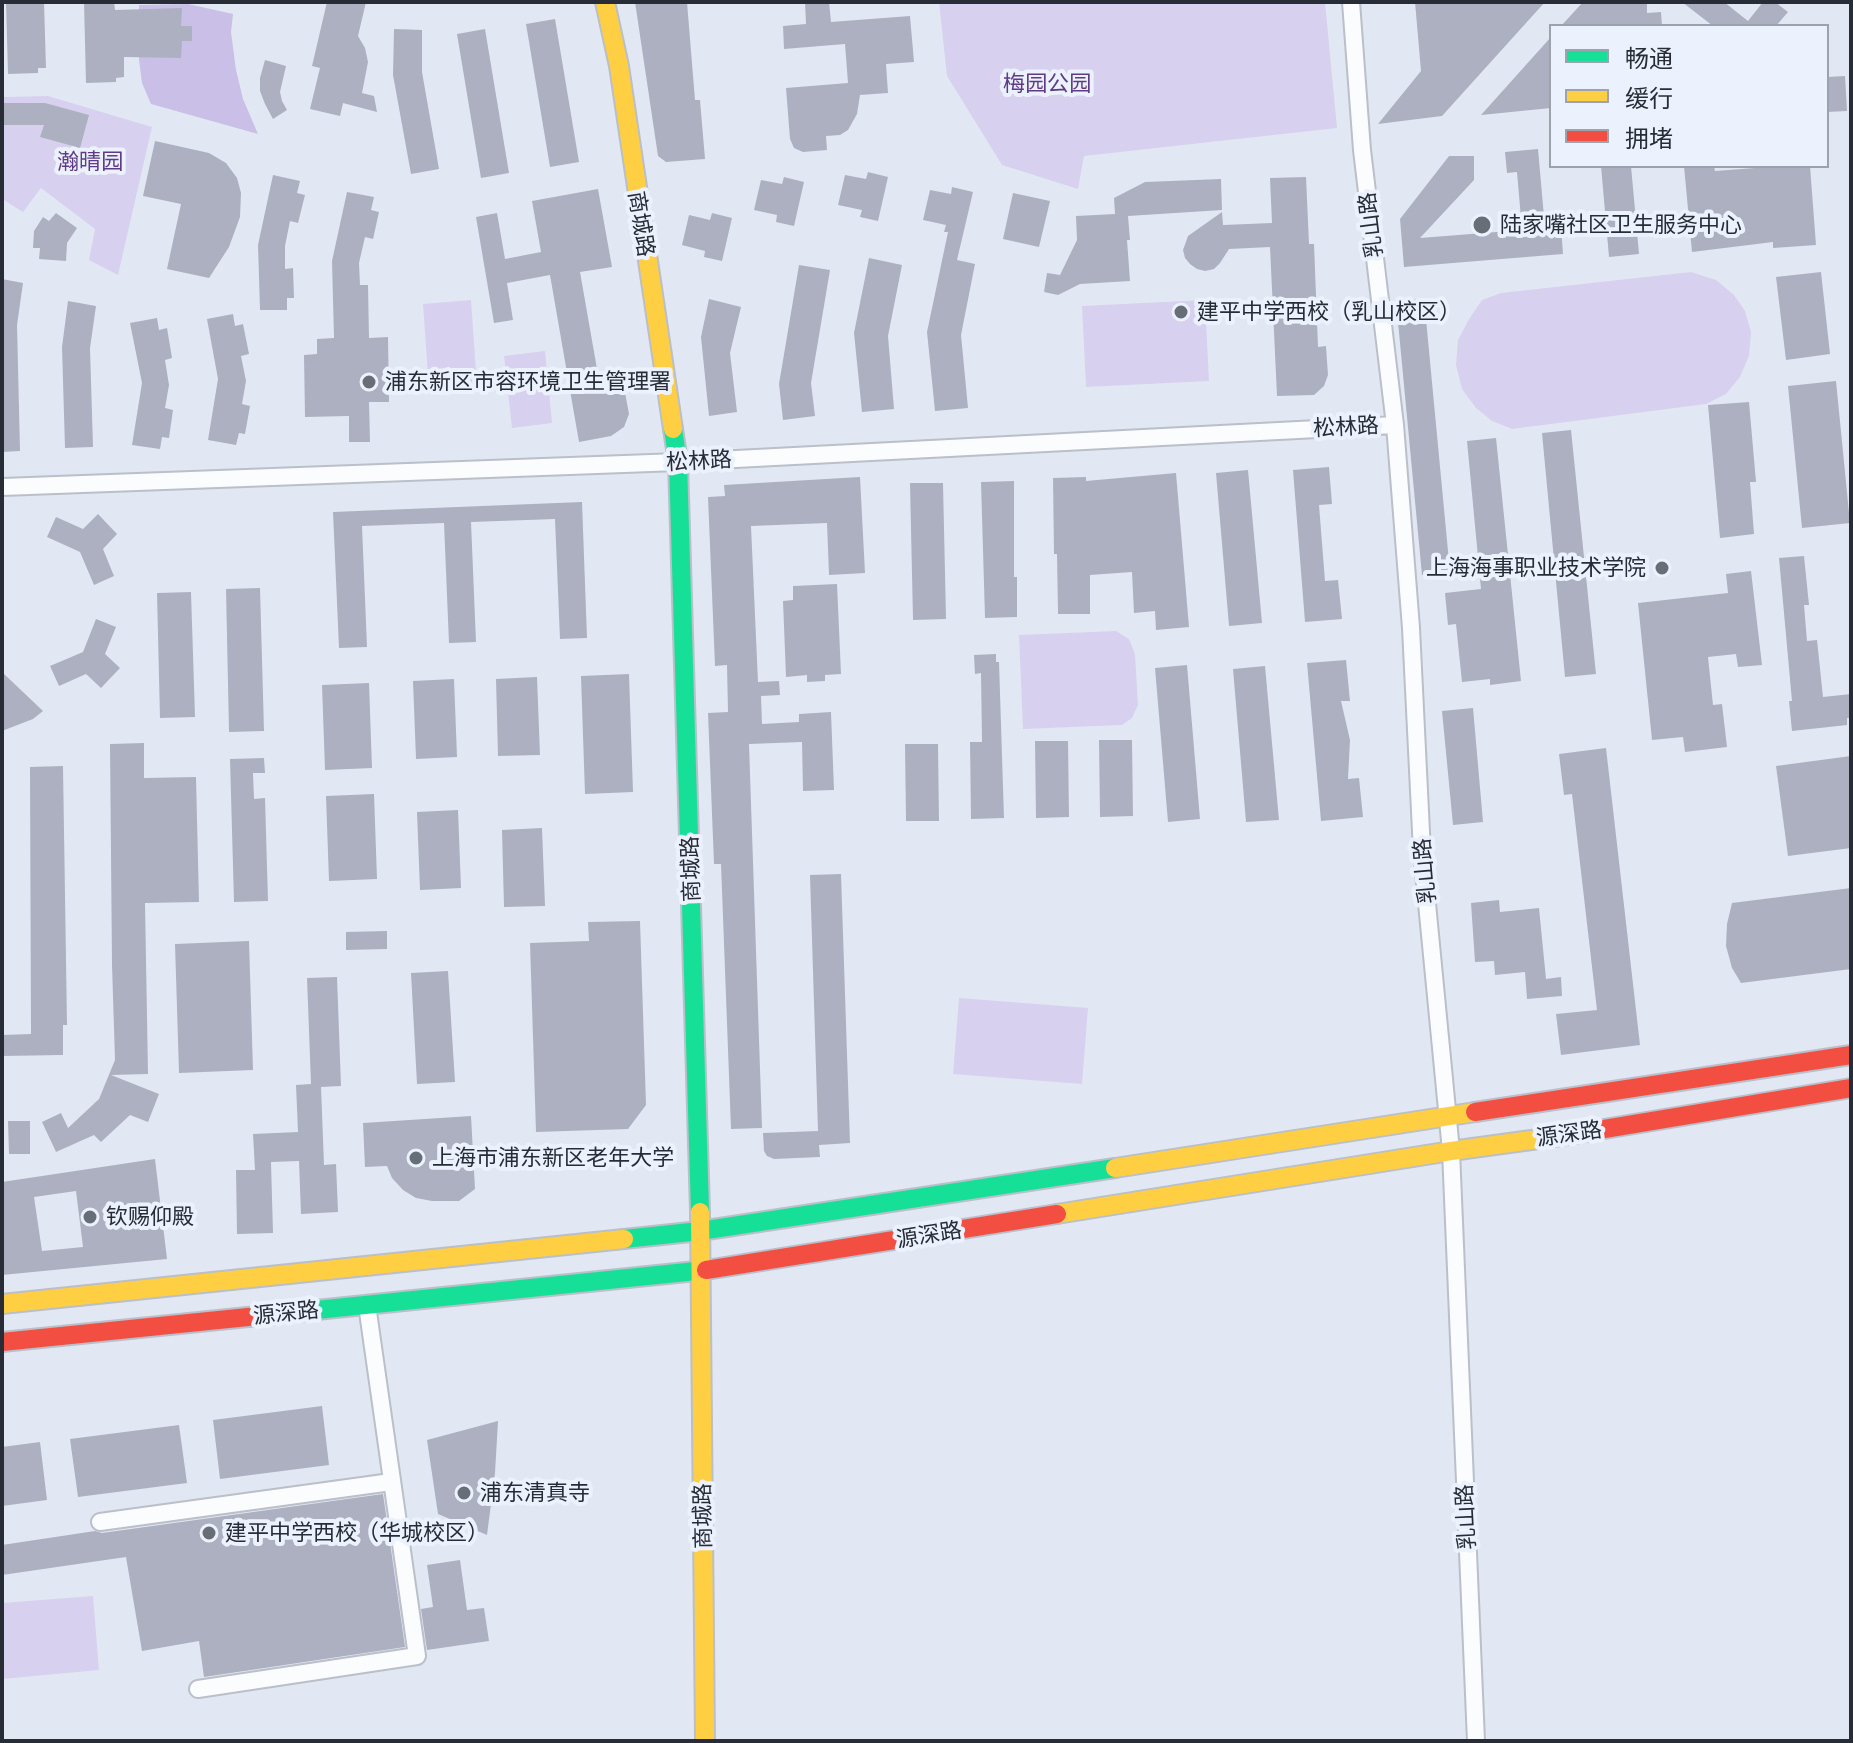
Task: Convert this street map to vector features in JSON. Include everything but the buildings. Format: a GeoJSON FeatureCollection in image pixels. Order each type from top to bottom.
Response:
{"type":"FeatureCollection","features":[{"type":"Feature","properties":{"kind":"main road","name":"商城路"},"geometry":{"type":"LineString","coordinates":[[605,2],[619,66],[678,462],[702,1271],[705,1741]]}},
{"type":"Feature","properties":{"kind":"main road","name":"源深路"},"geometry":{"type":"LineString","coordinates":[[2,1304],[700,1231],[1851,1055]]}},
{"type":"Feature","properties":{"kind":"main road","name":"源深路"},"geometry":{"type":"LineString","coordinates":[[2,1342],[702,1271],[1851,1088]]}},
{"type":"Feature","properties":{"kind":"street","name":"乳山路"},"geometry":{"type":"LineString","coordinates":[[1351,2],[1362,150],[1395,425],[1411,628],[1422,852],[1451,1151],[1476,1741]]}},
{"type":"Feature","properties":{"kind":"street","name":"松林路"},"geometry":{"type":"LineString","coordinates":[[2,487],[678,462],[1395,425]]}},
{"type":"Feature","properties":{"kind":"street"},"geometry":{"type":"LineString","coordinates":[[198,1689],[417,1656],[367,1305]]}},
{"type":"Feature","properties":{"kind":"street"},"geometry":{"type":"LineString","coordinates":[[100,1522],[391,1482]]}},
{"type":"Feature","properties":{"kind":"green space","name":"梅园公园"},"geometry":{"type":"Polygon","coordinates":[[[939,2],[1325,2],[1337,128],[1084,156],[1078,189],[1002,165],[947,76],[939,2]]]}},
{"type":"Feature","properties":{"kind":"green space","name":"瀚晴园"},"geometry":{"type":"Polygon","coordinates":[[[48,96],[152,127],[118,275],[89,260],[95,229],[41,188],[23,212],[2,199],[2,97],[48,96]]]}},
{"type":"Feature","properties":{"kind":"green space"},"geometry":{"type":"Polygon","coordinates":[[[1691,272],[1716,280],[1734,295],[1745,311],[1751,332],[1749,356],[1740,377],[1726,394],[1706,404],[1512,429],[1492,421],[1476,408],[1462,389],[1456,365],[1458,340],[1482,300],[1501,293],[1691,272]]]}},
{"type":"Feature","properties":{"kind":"green space"},"geometry":{"type":"Polygon","coordinates":[[[471,300],[477,386],[429,390],[423,304],[471,300]]]}},
{"type":"Feature","properties":{"kind":"green space"},"geometry":{"type":"Polygon","coordinates":[[[1205,300],[1209,381],[1086,387],[1082,306],[1205,300]]]}},
{"type":"Feature","properties":{"kind":"green space"},"geometry":{"type":"Polygon","coordinates":[[[545,351],[552,423],[512,428],[504,356],[545,351]]]}},
{"type":"Feature","properties":{"kind":"green space"},"geometry":{"type":"Polygon","coordinates":[[[1116,631],[1129,639],[1135,654],[1138,705],[1132,718],[1122,725],[1023,729],[1019,635],[1116,631]]]}},
{"type":"Feature","properties":{"kind":"green space"},"geometry":{"type":"Polygon","coordinates":[[[959,998],[1088,1008],[1082,1084],[953,1074],[959,998]]]}},
{"type":"Feature","properties":{"kind":"green space"},"geometry":{"type":"Polygon","coordinates":[[[93,1596],[99,1670],[2,1679],[2,1603],[93,1596]]]}},
{"type":"Feature","properties":{"kind":"shaded area"},"geometry":{"type":"Polygon","coordinates":[[[188,4],[233,14],[231,32],[236,70],[243,99],[258,134],[151,104],[142,83],[139,60],[139,5],[188,4]]]}},
{"type":"Feature","properties":{"kind":"traffic: fast"},"geometry":{"type":"LineString","coordinates":[[673,429],[678,462],[700,1212]]}},
{"type":"Feature","properties":{"kind":"traffic: fast"},"geometry":{"type":"LineString","coordinates":[[624,1239],[700,1231],[1115,1168]]}},
{"type":"Feature","properties":{"kind":"traffic: fast"},"geometry":{"type":"LineString","coordinates":[[248,1317],[706,1270]]}},
{"type":"Feature","properties":{"kind":"traffic: slow"},"geometry":{"type":"LineString","coordinates":[[605,2],[619,66],[673,429]]}},
{"type":"Feature","properties":{"kind":"traffic: slow"},"geometry":{"type":"LineString","coordinates":[[1115,1168],[1475,1112]]}},
{"type":"Feature","properties":{"kind":"traffic: slow"},"geometry":{"type":"LineString","coordinates":[[1057,1214],[1568,1135]]}},
{"type":"Feature","properties":{"kind":"traffic: slow"},"geometry":{"type":"LineString","coordinates":[[700,1212],[705,1741]]}},
{"type":"Feature","properties":{"kind":"traffic: slow"},"geometry":{"type":"LineString","coordinates":[[2,1304],[624,1239]]}},
{"type":"Feature","properties":{"kind":"traffic: jam"},"geometry":{"type":"LineString","coordinates":[[1475,1112],[1851,1055]]}},
{"type":"Feature","properties":{"kind":"traffic: jam"},"geometry":{"type":"LineString","coordinates":[[1568,1135],[1851,1088]]}},
{"type":"Feature","properties":{"kind":"traffic: jam"},"geometry":{"type":"LineString","coordinates":[[706,1270],[1057,1214]]}},
{"type":"Feature","properties":{"kind":"traffic: jam"},"geometry":{"type":"LineString","coordinates":[[2,1342],[248,1317]]}},
{"type":"Feature","properties":{"kind":"place","name":"陆家嘴社区卫生服务中心"},"geometry":{"type":"Point","coordinates":[1482,225]}},
{"type":"Feature","properties":{"kind":"place","name":"建平中学西校（乳山校区）"},"geometry":{"type":"Point","coordinates":[1181,312]}},
{"type":"Feature","properties":{"kind":"place","name":"浦东新区市容环境卫生管理署"},"geometry":{"type":"Point","coordinates":[369,382]}},
{"type":"Feature","properties":{"kind":"place","name":"上海海事职业技术学院"},"geometry":{"type":"Point","coordinates":[1662,568]}},
{"type":"Feature","properties":{"kind":"place","name":"上海市浦东新区老年大学"},"geometry":{"type":"Point","coordinates":[416,1158]}},
{"type":"Feature","properties":{"kind":"place","name":"钦赐仰殿"},"geometry":{"type":"Point","coordinates":[90,1217]}},
{"type":"Feature","properties":{"kind":"place","name":"浦东清真寺"},"geometry":{"type":"Point","coordinates":[464,1493]}},
{"type":"Feature","properties":{"kind":"place","name":"建平中学西校（华城校区）"},"geometry":{"type":"Point","coordinates":[209,1533]}}]}
